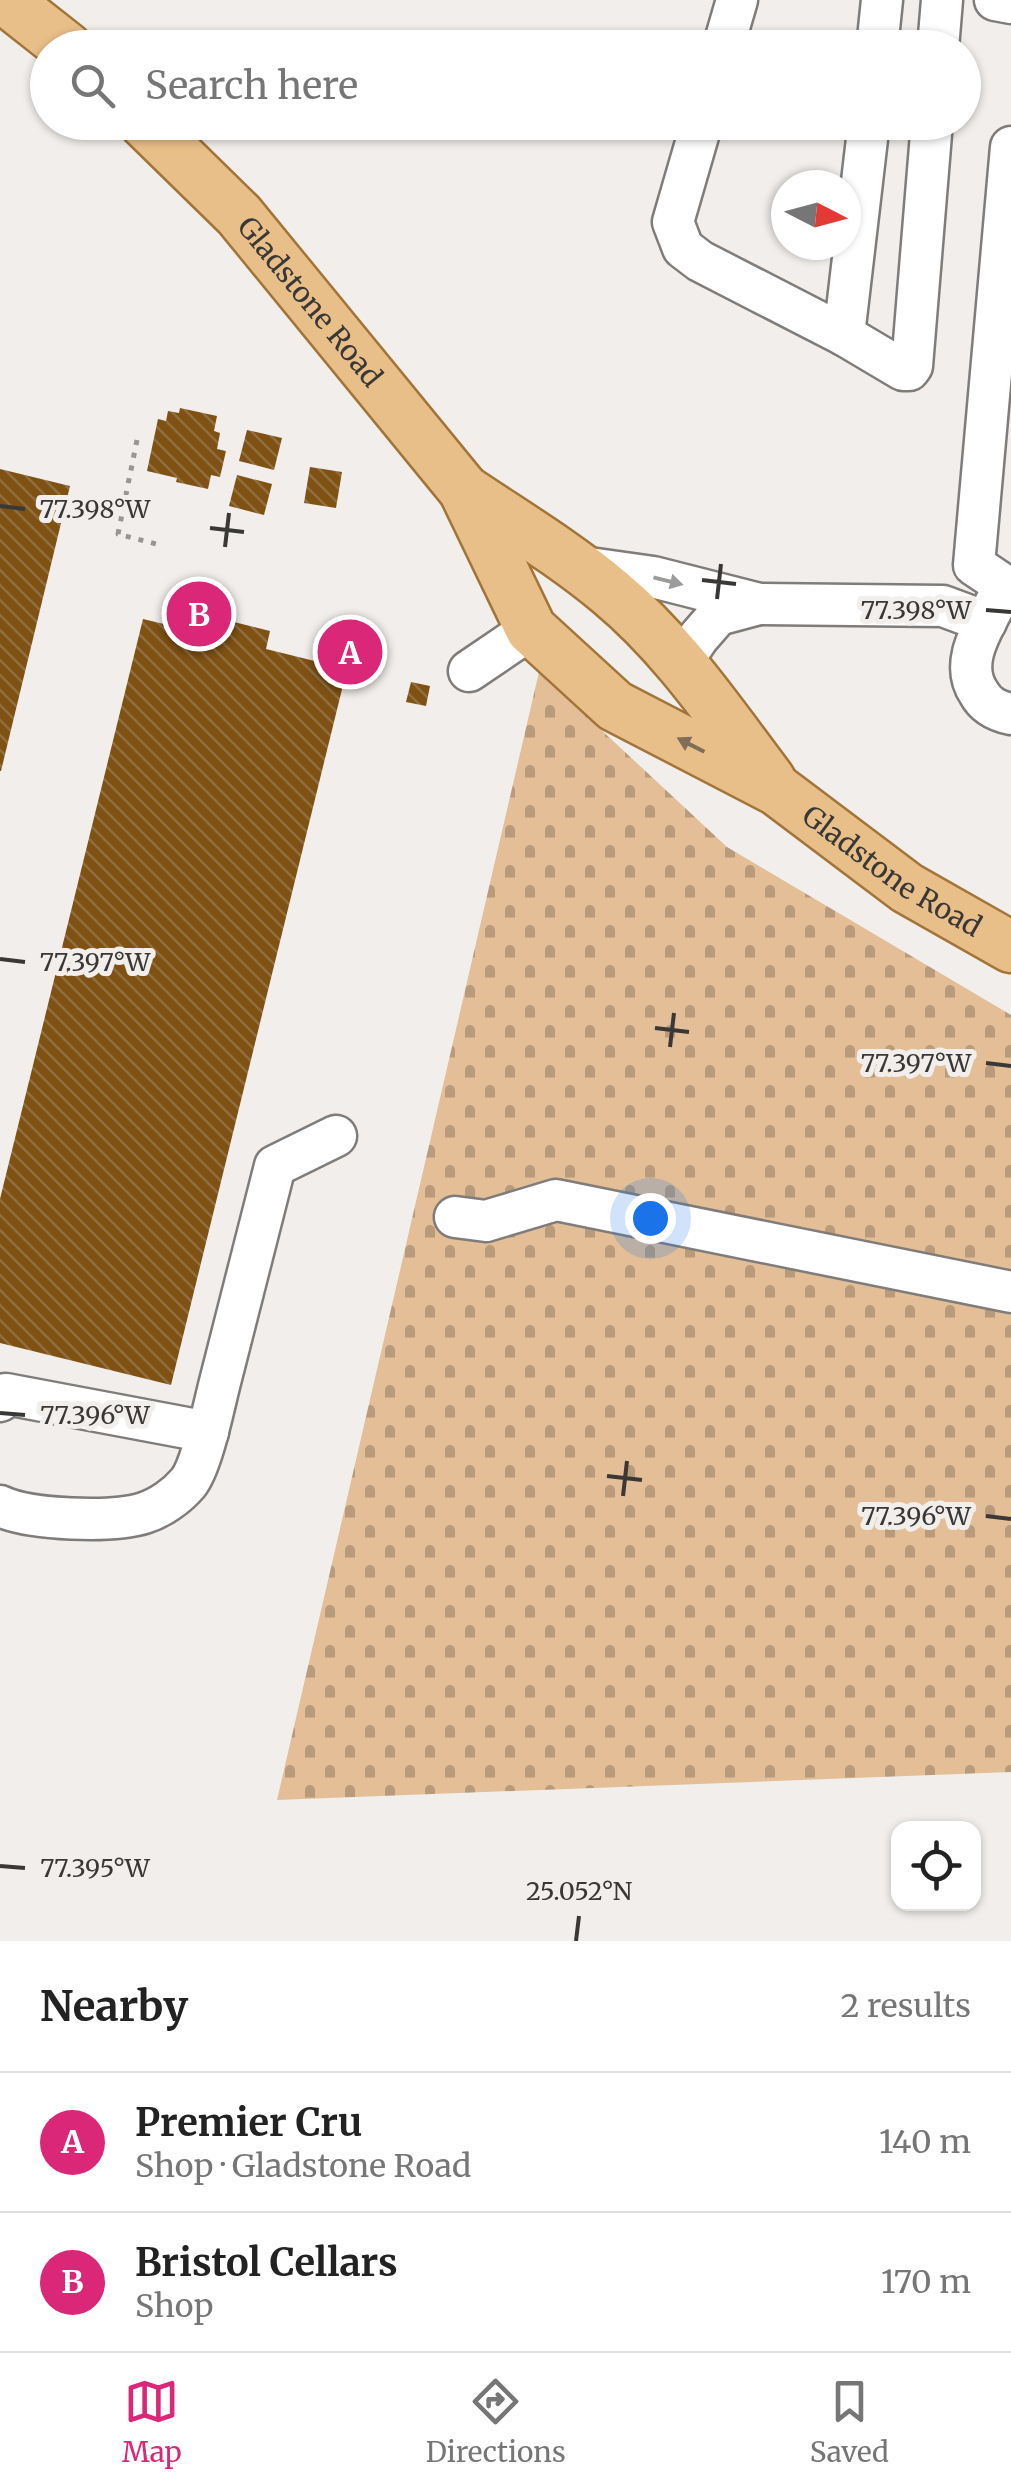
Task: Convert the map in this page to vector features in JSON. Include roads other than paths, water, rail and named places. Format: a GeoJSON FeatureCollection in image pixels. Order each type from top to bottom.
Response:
{"type":"FeatureCollection","features":[{"type":"Feature","properties":{"kind":"main road"},"geometry":{"type":"LineString","coordinates":[[6,0],[44,30]]}},
{"type":"Feature","properties":{"kind":"main road","name":"Gladstone Road"},"geometry":{"type":"LineString","coordinates":[[162,140],[239,216],[464,490],[531,629],[616,706],[777,790],[907,888],[1011,946]]}},
{"type":"Feature","properties":{"kind":"main road","name":"Gladstone Road"},"geometry":{"type":"LineString","coordinates":[[464,490],[611,592],[681,662],[777,790]]}},
{"type":"Feature","properties":{"kind":"main road"},"geometry":{"type":"LineString","coordinates":[[531,629],[543,592],[553,578],[576,566]]}},
{"type":"Feature","properties":{"kind":"main road"},"geometry":{"type":"LineString","coordinates":[[616,706],[640,707],[666,695],[681,662]]}},
{"type":"Feature","properties":{"kind":"lane"},"geometry":{"type":"LineString","coordinates":[[728,30],[736,0]]}},
{"type":"Feature","properties":{"kind":"lane"},"geometry":{"type":"LineString","coordinates":[[879,30],[882,0]]}},
{"type":"Feature","properties":{"kind":"lane"},"geometry":{"type":"LineString","coordinates":[[940,30],[942,0]]}},
{"type":"Feature","properties":{"kind":"lane"},"geometry":{"type":"LineString","coordinates":[[995,0],[1011,4]]}},
{"type":"Feature","properties":{"kind":"lane"},"geometry":{"type":"LineString","coordinates":[[697,140],[673,222],[682,248],[904,370],[912,366],[931,140]]}},
{"type":"Feature","properties":{"kind":"lane"},"geometry":{"type":"LineString","coordinates":[[844,335],[866,140]]}},
{"type":"Feature","properties":{"kind":"lane"},"geometry":{"type":"LineString","coordinates":[[1011,147],[974,565],[1008,581],[970,664],[971,678],[984,702],[1011,714]]}},
{"type":"Feature","properties":{"kind":"lane"},"geometry":{"type":"LineString","coordinates":[[576,566],[654,577],[758,604],[943,606],[986,622]]}},
{"type":"Feature","properties":{"kind":"lane"},"geometry":{"type":"LineString","coordinates":[[681,662],[718,615],[758,604]]}},
{"type":"Feature","properties":{"kind":"lane"},"geometry":{"type":"LineString","coordinates":[[470,671],[531,629]]}},
{"type":"Feature","properties":{"kind":"lane"},"geometry":{"type":"LineString","coordinates":[[0,1506],[12,1512],[114,1518],[145,1513],[172,1498],[190,1480],[208,1432],[274,1166],[336,1136]]}},
{"type":"Feature","properties":{"kind":"lane"},"geometry":{"type":"LineString","coordinates":[[455,1218],[486,1221],[556,1200],[1011,1292]]}},
{"type":"Feature","properties":{"kind":"lane"},"geometry":{"type":"LineString","coordinates":[[0,1401],[6,1394],[208,1432]]}},
{"type":"Feature","properties":{"kind":"place","name":"Bristol Cellars"},"geometry":{"type":"Point","coordinates":[199,614]}},
{"type":"Feature","properties":{"kind":"place","name":"Premier Cru"},"geometry":{"type":"Point","coordinates":[350,652]}}]}
